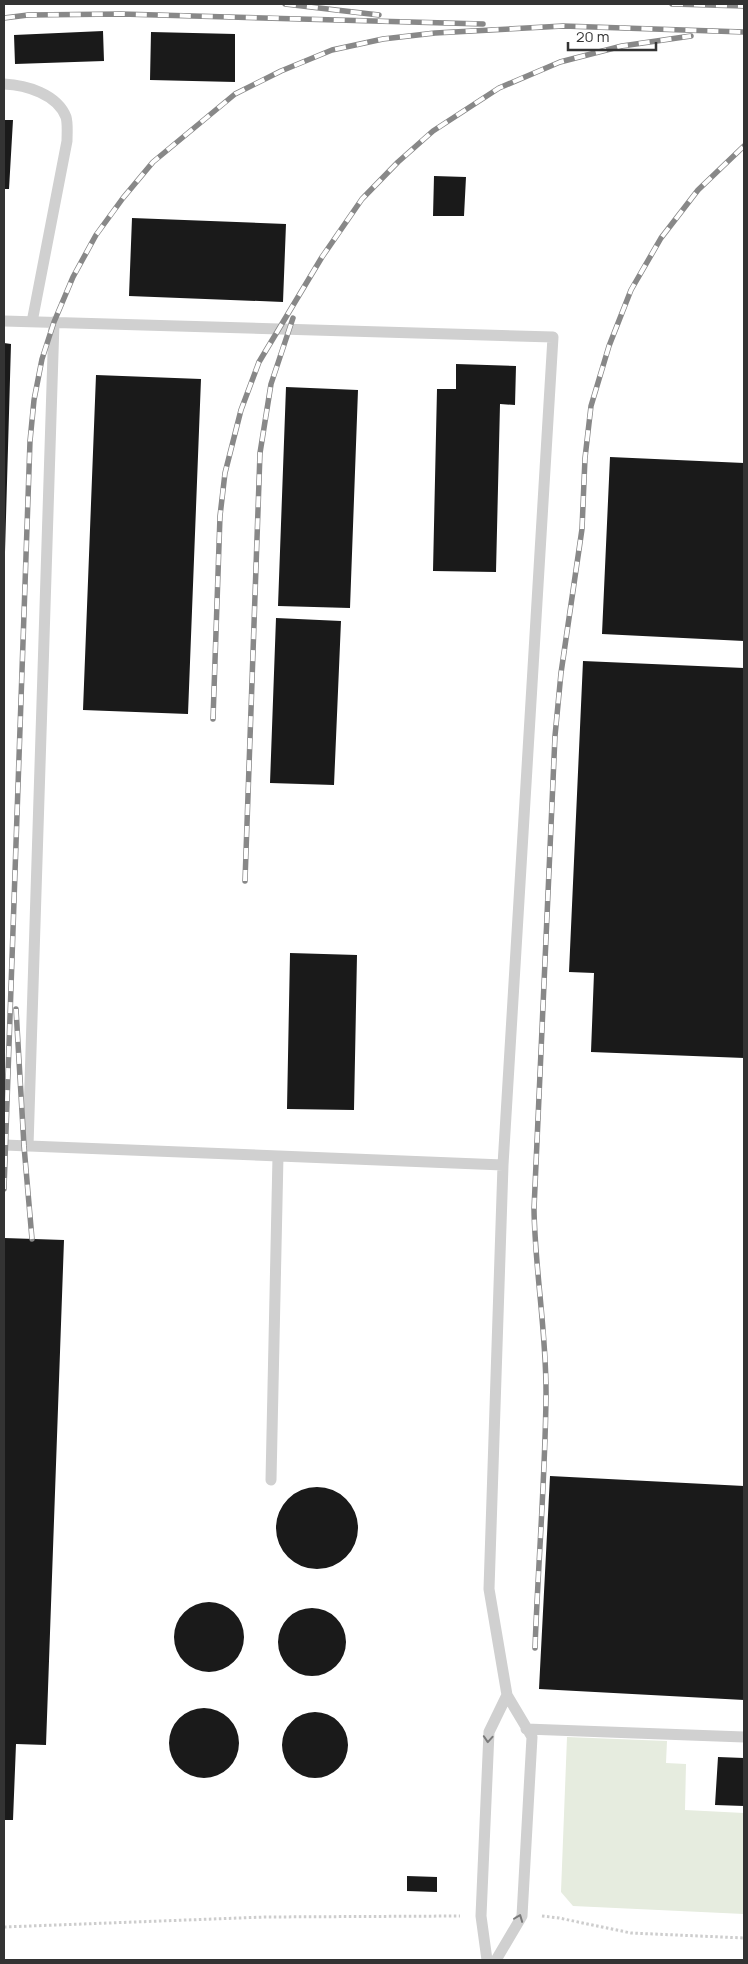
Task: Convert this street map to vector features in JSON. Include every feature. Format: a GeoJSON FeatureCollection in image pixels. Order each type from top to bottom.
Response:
{"type":"FeatureCollection","features":[{"type":"Feature","properties":{"kind":"lane"},"geometry":{"type":"LineString","coordinates":[[4,84],[18,85],[41,93],[59,104],[67,119],[67,141],[32,322]]}},
{"type":"Feature","properties":{"kind":"lane"},"geometry":{"type":"LineString","coordinates":[[4,321],[553,338],[503,1165],[489,1589],[507,1695],[532,1738],[522,1916],[496,1960]]}},
{"type":"Feature","properties":{"kind":"lane"},"geometry":{"type":"LineString","coordinates":[[28,1146],[54,322]]}},
{"type":"Feature","properties":{"kind":"lane"},"geometry":{"type":"LineString","coordinates":[[4,1146],[503,1165]]}},
{"type":"Feature","properties":{"kind":"lane"},"geometry":{"type":"LineString","coordinates":[[271,1480],[278,1156]]}},
{"type":"Feature","properties":{"kind":"lane"},"geometry":{"type":"LineString","coordinates":[[487,1960],[481,1916],[489,1732],[507,1695]]}},
{"type":"Feature","properties":{"kind":"lane"},"geometry":{"type":"LineString","coordinates":[[526,1729],[744,1737]]}},
{"type":"Feature","properties":{"kind":"path"},"geometry":{"type":"LineString","coordinates":[[4,1927],[265,1917],[481,1916]]}},
{"type":"Feature","properties":{"kind":"path"},"geometry":{"type":"LineString","coordinates":[[522,1916],[559,1918],[631,1933],[744,1938]]}},
{"type":"Feature","properties":{"kind":"shaded area"},"geometry":{"type":"Polygon","coordinates":[[[567,1737],[667,1741],[666,1763],[686,1764],[685,1810],[744,1813],[744,1914],[573,1906],[561,1892],[567,1737]]]}},
{"type":"Feature","properties":{"kind":"building"},"geometry":{"type":"Polygon","coordinates":[[[103,31],[104,61],[15,64],[14,35],[103,31]]]}},
{"type":"Feature","properties":{"kind":"building"},"geometry":{"type":"Polygon","coordinates":[[[151,32],[235,34],[235,82],[150,80],[151,32]]]}},
{"type":"Feature","properties":{"kind":"building"},"geometry":{"type":"Polygon","coordinates":[[[4,120],[13,120],[9,189],[4,189],[4,120]]]}},
{"type":"Feature","properties":{"kind":"building"},"geometry":{"type":"Polygon","coordinates":[[[434,176],[466,177],[464,216],[433,216],[434,176]]]}},
{"type":"Feature","properties":{"kind":"building"},"geometry":{"type":"Polygon","coordinates":[[[132,218],[286,224],[283,302],[129,296],[132,218]]]}},
{"type":"Feature","properties":{"kind":"building"},"geometry":{"type":"Polygon","coordinates":[[[4,343],[11,344],[5,552],[4,552],[4,343]]]}},
{"type":"Feature","properties":{"kind":"building"},"geometry":{"type":"Polygon","coordinates":[[[456,364],[516,366],[515,405],[500,404],[496,572],[433,571],[437,389],[456,389],[456,364]]]}},
{"type":"Feature","properties":{"kind":"building"},"geometry":{"type":"Polygon","coordinates":[[[96,375],[201,379],[188,714],[83,710],[96,375]]]}},
{"type":"Feature","properties":{"kind":"building"},"geometry":{"type":"Polygon","coordinates":[[[286,387],[358,390],[350,608],[278,606],[286,387]]]}},
{"type":"Feature","properties":{"kind":"building"},"geometry":{"type":"Polygon","coordinates":[[[610,457],[744,463],[744,641],[602,634],[610,457]]]}},
{"type":"Feature","properties":{"kind":"building"},"geometry":{"type":"Polygon","coordinates":[[[276,618],[341,621],[334,785],[270,783],[276,618]]]}},
{"type":"Feature","properties":{"kind":"building"},"geometry":{"type":"Polygon","coordinates":[[[583,661],[744,668],[744,1058],[591,1052],[594,973],[569,972],[583,661]]]}},
{"type":"Feature","properties":{"kind":"building"},"geometry":{"type":"Polygon","coordinates":[[[290,953],[357,955],[354,1110],[287,1109],[290,953]]]}},
{"type":"Feature","properties":{"kind":"building"},"geometry":{"type":"Polygon","coordinates":[[[4,1238],[64,1240],[46,1745],[16,1744],[13,1820],[4,1820],[4,1238]]]}},
{"type":"Feature","properties":{"kind":"building"},"geometry":{"type":"Polygon","coordinates":[[[550,1476],[744,1486],[744,1700],[539,1689],[550,1476]]]}},
{"type":"Feature","properties":{"kind":"building"},"geometry":{"type":"Polygon","coordinates":[[[317,1487],[333,1490],[346,1499],[355,1512],[358,1528],[355,1544],[346,1557],[333,1566],[317,1569],[301,1566],[288,1557],[279,1544],[276,1528],[279,1512],[288,1499],[301,1490],[317,1487]]]}},
{"type":"Feature","properties":{"kind":"building"},"geometry":{"type":"Polygon","coordinates":[[[209,1602],[222,1605],[234,1612],[241,1624],[244,1637],[241,1650],[234,1662],[222,1669],[209,1672],[196,1669],[184,1662],[177,1650],[174,1637],[177,1624],[184,1612],[196,1605],[209,1602]]]}},
{"type":"Feature","properties":{"kind":"building"},"geometry":{"type":"Polygon","coordinates":[[[312,1608],[325,1611],[336,1618],[343,1629],[346,1642],[343,1655],[336,1666],[325,1673],[312,1676],[299,1673],[288,1666],[281,1655],[278,1642],[281,1629],[288,1618],[299,1611],[312,1608]]]}},
{"type":"Feature","properties":{"kind":"building"},"geometry":{"type":"Polygon","coordinates":[[[211,1708],[224,1714],[233,1723],[237,1729],[239,1743],[237,1757],[229,1768],[218,1776],[197,1778],[190,1776],[179,1768],[171,1757],[169,1736],[171,1729],[179,1718],[190,1710],[211,1708]]]}},
{"type":"Feature","properties":{"kind":"building"},"geometry":{"type":"Polygon","coordinates":[[[315,1712],[327,1715],[338,1722],[345,1733],[348,1745],[345,1757],[338,1768],[327,1775],[315,1778],[303,1775],[292,1768],[285,1757],[282,1745],[285,1733],[292,1722],[303,1715],[315,1712]]]}},
{"type":"Feature","properties":{"kind":"building"},"geometry":{"type":"Polygon","coordinates":[[[718,1757],[744,1758],[744,1806],[715,1805],[718,1757]]]}},
{"type":"Feature","properties":{"kind":"building"},"geometry":{"type":"Polygon","coordinates":[[[407,1876],[437,1877],[437,1892],[407,1891],[407,1876]]]}},
{"type":"Feature","properties":{"kind":"railway"},"geometry":{"type":"LineString","coordinates":[[285,4],[379,15]]}},
{"type":"Feature","properties":{"kind":"railway"},"geometry":{"type":"LineString","coordinates":[[672,4],[744,6]]}},
{"type":"Feature","properties":{"kind":"railway"},"geometry":{"type":"LineString","coordinates":[[4,18],[28,15],[121,14],[483,24]]}},
{"type":"Feature","properties":{"kind":"railway"},"geometry":{"type":"LineString","coordinates":[[4,1189],[30,441],[34,400],[42,359],[54,322],[73,277],[96,235],[153,162],[235,94],[281,71],[332,50],[383,39],[435,33],[563,26],[744,32]]}},
{"type":"Feature","properties":{"kind":"railway"},"geometry":{"type":"LineString","coordinates":[[213,719],[220,516],[225,473],[241,410],[259,362],[322,257],[362,199],[398,162],[433,131],[499,88],[560,62],[622,46],[691,36]]}},
{"type":"Feature","properties":{"kind":"railway"},"geometry":{"type":"LineString","coordinates":[[535,1648],[546,1374],[534,1209],[555,736],[561,673],[582,529],[585,458],[591,406],[609,346],[631,290],[661,238],[698,190],[744,146]]}},
{"type":"Feature","properties":{"kind":"railway"},"geometry":{"type":"LineString","coordinates":[[245,881],[260,453],[271,384],[293,318]]}},
{"type":"Feature","properties":{"kind":"railway"},"geometry":{"type":"LineString","coordinates":[[16,1009],[24,1146],[32,1239]]}}]}
